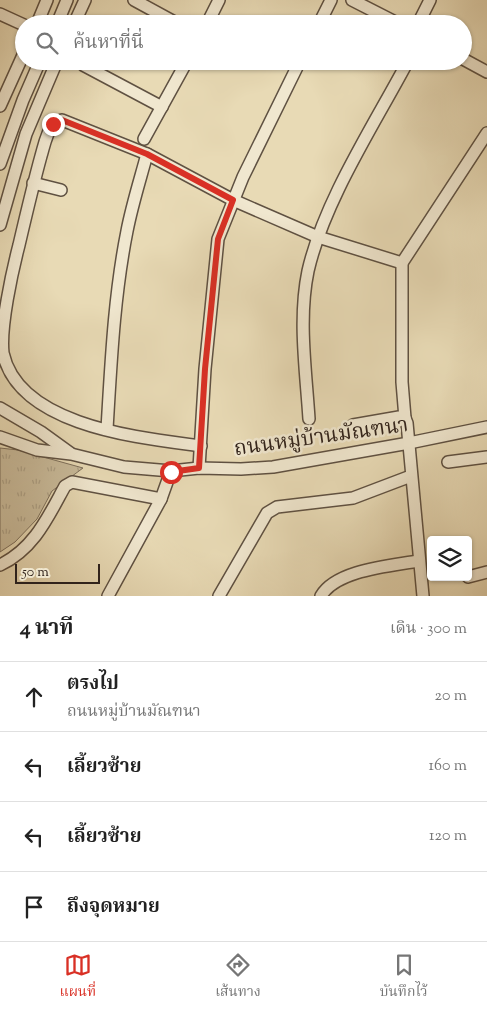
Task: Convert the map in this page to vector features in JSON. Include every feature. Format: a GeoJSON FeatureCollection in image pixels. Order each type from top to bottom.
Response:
{"type":"FeatureCollection","features":[{"type":"Feature","properties":{"kind":"street"},"geometry":{"type":"LineString","coordinates":[[41,15],[47,0]]}},
{"type":"Feature","properties":{"kind":"street"},"geometry":{"type":"LineString","coordinates":[[61,15],[67,0]]}},
{"type":"Feature","properties":{"kind":"street"},"geometry":{"type":"LineString","coordinates":[[78,15],[85,0]]}},
{"type":"Feature","properties":{"kind":"street"},"geometry":{"type":"LineString","coordinates":[[134,0],[162,15]]}},
{"type":"Feature","properties":{"kind":"street"},"geometry":{"type":"LineString","coordinates":[[212,15],[219,0]]}},
{"type":"Feature","properties":{"kind":"street"},"geometry":{"type":"LineString","coordinates":[[323,15],[330,0]]}},
{"type":"Feature","properties":{"kind":"street"},"geometry":{"type":"LineString","coordinates":[[352,0],[381,15]]}},
{"type":"Feature","properties":{"kind":"street"},"geometry":{"type":"LineString","coordinates":[[422,15],[430,0]]}},
{"type":"Feature","properties":{"kind":"street"},"geometry":{"type":"LineString","coordinates":[[0,14],[15,21]]}},
{"type":"Feature","properties":{"kind":"street"},"geometry":{"type":"LineString","coordinates":[[472,64],[487,72]]}},
{"type":"Feature","properties":{"kind":"street"},"geometry":{"type":"LineString","coordinates":[[0,106],[16,70]]}},
{"type":"Feature","properties":{"kind":"street"},"geometry":{"type":"LineString","coordinates":[[0,164],[36,70]]}},
{"type":"Feature","properties":{"kind":"street"},"geometry":{"type":"LineString","coordinates":[[0,225],[26,134],[53,70]]}},
{"type":"Feature","properties":{"kind":"street"},"geometry":{"type":"LineString","coordinates":[[92,70],[162,107]]}},
{"type":"Feature","properties":{"kind":"street"},"geometry":{"type":"LineString","coordinates":[[144,138],[182,70]]}},
{"type":"Feature","properties":{"kind":"street"},"geometry":{"type":"LineString","coordinates":[[199,468],[205,369],[218,239],[233,200],[296,70]]}},
{"type":"Feature","properties":{"kind":"street"},"geometry":{"type":"LineString","coordinates":[[309,420],[303,306],[308,272],[318,237],[345,178],[403,70]]}},
{"type":"Feature","properties":{"kind":"street"},"geometry":{"type":"LineString","coordinates":[[201,446],[127,436],[107,429],[80,424],[43,405],[22,388],[9,368],[3,353],[2,337],[10,282],[33,182],[49,130],[57,120],[62,120],[147,154],[233,200],[318,237],[402,263]]}},
{"type":"Feature","properties":{"kind":"street"},"geometry":{"type":"LineString","coordinates":[[423,596],[418,561],[402,382],[402,263],[487,133]]}},
{"type":"Feature","properties":{"kind":"street"},"geometry":{"type":"LineString","coordinates":[[107,429],[112,338],[120,271],[132,207],[147,154]]}},
{"type":"Feature","properties":{"kind":"street"},"geometry":{"type":"LineString","coordinates":[[33,182],[61,190]]}},
{"type":"Feature","properties":{"kind":"street","name":"ถนนหมู่บ้านมัณฑนา"},"geometry":{"type":"LineString","coordinates":[[0,408],[42,432],[71,454]]}},
{"type":"Feature","properties":{"kind":"street"},"geometry":{"type":"LineString","coordinates":[[353,425],[399,417],[405,418]]}},
{"type":"Feature","properties":{"kind":"street","name":"ถนนหมู่บ้านมัณฑนา"},"geometry":{"type":"LineString","coordinates":[[0,437],[37,450],[71,454],[124,467],[171,472],[199,468],[241,469],[273,467],[408,444],[487,427]]}},
{"type":"Feature","properties":{"kind":"street"},"geometry":{"type":"LineString","coordinates":[[448,462],[487,457]]}},
{"type":"Feature","properties":{"kind":"street"},"geometry":{"type":"LineString","coordinates":[[108,596],[162,499],[171,472]]}},
{"type":"Feature","properties":{"kind":"street"},"geometry":{"type":"LineString","coordinates":[[219,596],[268,513],[277,507],[353,498],[411,476]]}},
{"type":"Feature","properties":{"kind":"street"},"geometry":{"type":"LineString","coordinates":[[0,566],[19,554],[30,544],[44,526],[65,486],[72,482],[162,499]]}},
{"type":"Feature","properties":{"kind":"street"},"geometry":{"type":"LineString","coordinates":[[321,596],[326,587],[344,577],[418,561]]}},
{"type":"Feature","properties":{"kind":"street"},"geometry":{"type":"LineString","coordinates":[[472,576],[487,572]]}},
{"type":"Feature","properties":{"kind":"green space"},"geometry":{"type":"Polygon","coordinates":[[[0,448],[18,450],[83,468],[52,491],[37,519],[15,542],[0,552],[0,448]]]}},
{"type":"Feature","properties":{"kind":"route"},"geometry":{"type":"LineString","coordinates":[[53,124],[57,120],[62,120],[147,154],[233,200],[218,239],[205,369],[199,468],[171,472]]}}]}
